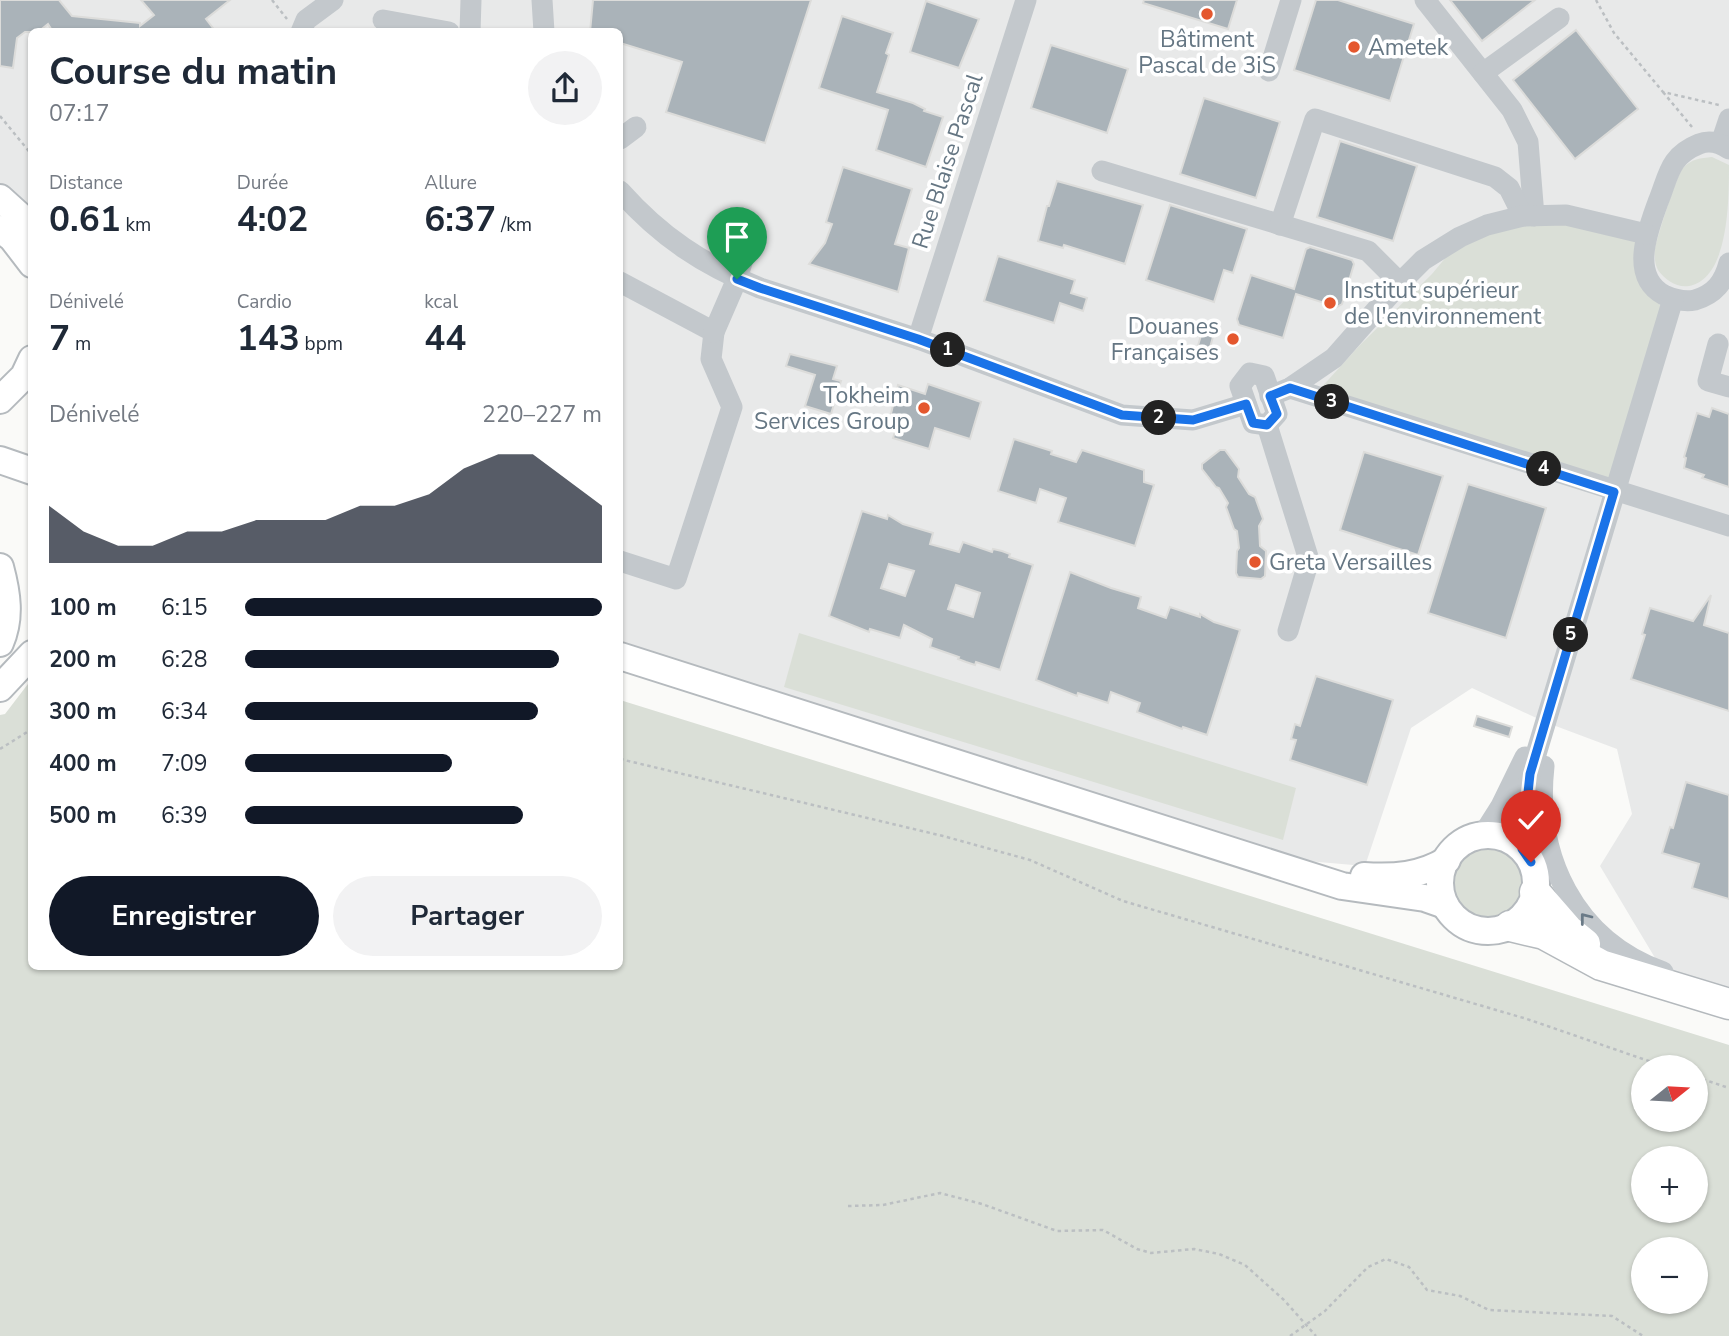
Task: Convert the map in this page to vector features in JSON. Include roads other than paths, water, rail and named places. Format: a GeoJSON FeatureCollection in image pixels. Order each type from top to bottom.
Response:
{"type":"FeatureCollection","features":[{"type":"Feature","properties":{"kind":"highway"},"geometry":{"type":"LineString","coordinates":[[1535,892],[1576,937],[1632,975]]}},
{"type":"Feature","properties":{"kind":"highway"},"geometry":{"type":"LineString","coordinates":[[1510,926],[1544,934],[1593,962],[1729,1004]]}},
{"type":"Feature","properties":{"kind":"main road"},"geometry":{"type":"LineString","coordinates":[[0,198],[28,223]]}},
{"type":"Feature","properties":{"kind":"main road"},"geometry":{"type":"LineString","coordinates":[[0,229],[12,238],[28,259]]}},
{"type":"Feature","properties":{"kind":"main road"},"geometry":{"type":"LineString","coordinates":[[0,400],[24,376],[28,368]]}},
{"type":"Feature","properties":{"kind":"main road"},"geometry":{"type":"LineString","coordinates":[[0,460],[28,470]]}},
{"type":"Feature","properties":{"kind":"main road"},"geometry":{"type":"LineString","coordinates":[[0,567],[7,594],[6,629],[0,643]]}},
{"type":"Feature","properties":{"kind":"main road"},"geometry":{"type":"LineString","coordinates":[[623,657],[1342,886],[1425,898],[1445,905]]}},
{"type":"Feature","properties":{"kind":"main road"},"geometry":{"type":"LineString","coordinates":[[0,688],[28,658]]}},
{"type":"Feature","properties":{"kind":"main road"},"geometry":{"type":"LineString","coordinates":[[1482,835],[1497,836],[1522,849],[1531,862],[1535,892],[1522,917],[1510,926],[1498,930],[1473,929],[1452,915],[1440,892],[1440,878],[1452,851],[1466,840],[1482,835]]}},
{"type":"Feature","properties":{"kind":"main road"},"geometry":{"type":"LineString","coordinates":[[1306,874],[1398,877],[1432,869],[1447,860]]}},
{"type":"Feature","properties":{"kind":"street"},"geometry":{"type":"LineString","coordinates":[[295,26],[333,0]]}},
{"type":"Feature","properties":{"kind":"street"},"geometry":{"type":"LineString","coordinates":[[470,28],[471,0]]}},
{"type":"Feature","properties":{"kind":"street"},"geometry":{"type":"LineString","coordinates":[[484,28],[485,0]]}},
{"type":"Feature","properties":{"kind":"street"},"geometry":{"type":"LineString","coordinates":[[542,0],[544,28]]}},
{"type":"Feature","properties":{"kind":"street","name":"Rue Blaise Pascal"},"geometry":{"type":"LineString","coordinates":[[918,339],[1026,0]]}},
{"type":"Feature","properties":{"kind":"street"},"geometry":{"type":"LineString","coordinates":[[1269,71],[1291,0]]}},
{"type":"Feature","properties":{"kind":"street"},"geometry":{"type":"LineString","coordinates":[[1425,0],[1512,110],[1528,142],[1528,216]]}},
{"type":"Feature","properties":{"kind":"street"},"geometry":{"type":"LineString","coordinates":[[383,17],[431,28]]}},
{"type":"Feature","properties":{"kind":"street"},"geometry":{"type":"LineString","coordinates":[[1483,74],[1559,18]]}},
{"type":"Feature","properties":{"kind":"street"},"geometry":{"type":"LineString","coordinates":[[1280,225],[1315,118],[1495,177],[1509,188],[1528,216]]}},
{"type":"Feature","properties":{"kind":"street"},"geometry":{"type":"LineString","coordinates":[[1729,119],[1718,145],[1682,151],[1671,167],[1646,234],[1644,258],[1647,276],[1657,291],[1673,299],[1691,301],[1708,296],[1724,281],[1729,264]]}},
{"type":"Feature","properties":{"kind":"street"},"geometry":{"type":"LineString","coordinates":[[1102,171],[1368,251],[1400,283]]}},
{"type":"Feature","properties":{"kind":"street"},"geometry":{"type":"LineString","coordinates":[[623,194],[677,245],[737,279],[918,339],[1122,415],[1193,420],[1246,404]]}},
{"type":"Feature","properties":{"kind":"street"},"geometry":{"type":"LineString","coordinates":[[1280,392],[1334,358],[1423,260],[1460,237],[1487,225],[1528,216],[1566,215],[1646,234]]}},
{"type":"Feature","properties":{"kind":"street"},"geometry":{"type":"LineString","coordinates":[[623,562],[676,579],[732,407],[711,359],[714,332],[737,279],[748,243]]}},
{"type":"Feature","properties":{"kind":"street"},"geometry":{"type":"LineString","coordinates":[[623,284],[714,332]]}},
{"type":"Feature","properties":{"kind":"street"},"geometry":{"type":"LineString","coordinates":[[1522,849],[1530,774],[1673,299]]}},
{"type":"Feature","properties":{"kind":"street"},"geometry":{"type":"LineString","coordinates":[[1718,344],[1708,381],[1729,387]]}},
{"type":"Feature","properties":{"kind":"street"},"geometry":{"type":"LineString","coordinates":[[1267,425],[1253,423],[1240,386],[1250,373],[1264,376],[1280,392],[1729,526]]}},
{"type":"Feature","properties":{"kind":"street"},"geometry":{"type":"LineString","coordinates":[[1267,425],[1277,414],[1280,392]]}},
{"type":"Feature","properties":{"kind":"street"},"geometry":{"type":"LineString","coordinates":[[1267,425],[1309,560],[1288,631]]}},
{"type":"Feature","properties":{"kind":"street"},"geometry":{"type":"LineString","coordinates":[[1482,835],[1509,792],[1550,704]]}},
{"type":"Feature","properties":{"kind":"street"},"geometry":{"type":"LineString","coordinates":[[1550,704],[1543,771],[1542,817],[1552,859],[1573,902],[1602,937],[1628,956],[1652,968],[1729,995]]}},
{"type":"Feature","properties":{"kind":"place","name":"Bâtiment Pascal de 3iS"},"geometry":{"type":"Point","coordinates":[1207,14]}},
{"type":"Feature","properties":{"kind":"place","name":"Ametek"},"geometry":{"type":"Point","coordinates":[1354,47]}},
{"type":"Feature","properties":{"kind":"place","name":"Institut supérieur de l'environnement"},"geometry":{"type":"Point","coordinates":[1330,303]}},
{"type":"Feature","properties":{"kind":"place","name":"Douanes Françaises"},"geometry":{"type":"Point","coordinates":[1233,339]}},
{"type":"Feature","properties":{"kind":"place","name":"Tokheim Services Group"},"geometry":{"type":"Point","coordinates":[924,408]}},
{"type":"Feature","properties":{"kind":"place","name":"Greta Versailles"},"geometry":{"type":"Point","coordinates":[1255,562]}}]}
